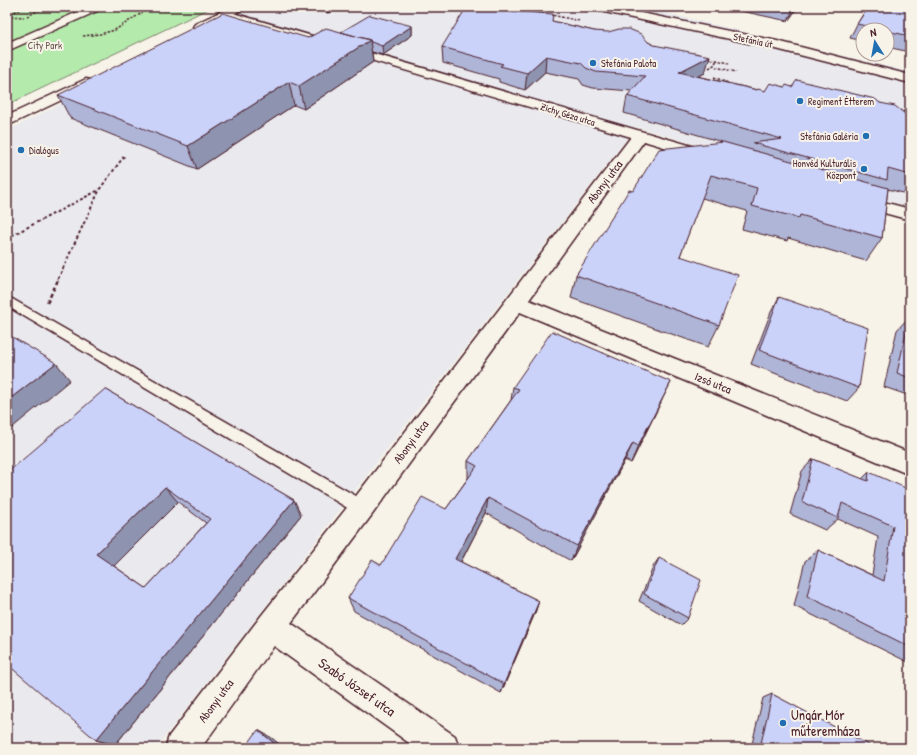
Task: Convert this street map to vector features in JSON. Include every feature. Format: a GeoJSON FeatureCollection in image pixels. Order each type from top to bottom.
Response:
{"type":"FeatureCollection","features":[{"type":"Feature","properties":{"kind":"street"},"geometry":{"type":"LineString","coordinates":[[7,47],[98,7]]}},
{"type":"Feature","properties":{"kind":"street"},"geometry":{"type":"LineString","coordinates":[[187,33],[239,7]]}},
{"type":"Feature","properties":{"kind":"street","name":"Stefánia út"},"geometry":{"type":"LineString","coordinates":[[595,7],[777,45],[910,79]]}},
{"type":"Feature","properties":{"kind":"street","name":"Zichy Géza utca"},"geometry":{"type":"LineString","coordinates":[[226,14],[722,160]]}},
{"type":"Feature","properties":{"kind":"street"},"geometry":{"type":"LineString","coordinates":[[7,122],[96,78]]}},
{"type":"Feature","properties":{"kind":"street","name":"Abonyi utca"},"geometry":{"type":"LineString","coordinates":[[181,748],[640,136]]}},
{"type":"Feature","properties":{"kind":"street"},"geometry":{"type":"LineString","coordinates":[[842,195],[910,215]]}},
{"type":"Feature","properties":{"kind":"street","name":"Izsó utca"},"geometry":{"type":"LineString","coordinates":[[515,302],[910,464]]}},
{"type":"Feature","properties":{"kind":"street","name":"Szabó József utca"},"geometry":{"type":"LineString","coordinates":[[271,626],[443,748]]}},
{"type":"Feature","properties":{"kind":"lane"},"geometry":{"type":"LineString","coordinates":[[7,300],[362,508]]}},
{"type":"Feature","properties":{"kind":"path"},"geometry":{"type":"LineString","coordinates":[[7,16],[26,7]]}},
{"type":"Feature","properties":{"kind":"path"},"geometry":{"type":"LineString","coordinates":[[704,57],[728,63]]}},
{"type":"Feature","properties":{"kind":"path"},"geometry":{"type":"LineString","coordinates":[[709,68],[714,66],[717,60]]}},
{"type":"Feature","properties":{"kind":"path"},"geometry":{"type":"LineString","coordinates":[[716,67],[736,72]]}},
{"type":"Feature","properties":{"kind":"path"},"geometry":{"type":"LineString","coordinates":[[714,77],[728,83]]}},
{"type":"Feature","properties":{"kind":"path"},"geometry":{"type":"LineString","coordinates":[[895,110],[910,113]]}},
{"type":"Feature","properties":{"kind":"path"},"geometry":{"type":"LineString","coordinates":[[39,319],[99,190],[125,155]]}},
{"type":"Feature","properties":{"kind":"path"},"geometry":{"type":"LineString","coordinates":[[7,238],[99,190]]}},
{"type":"Feature","properties":{"kind":"shaded area"},"geometry":{"type":"Polygon","coordinates":[[[253,7],[641,7],[855,59],[855,62],[869,62],[910,72],[910,207],[636,127],[156,748],[7,748],[7,131],[253,7]]]}},
{"type":"Feature","properties":{"kind":"green space","name":"City Park"},"geometry":{"type":"Polygon","coordinates":[[[7,7],[212,7],[7,105],[7,7]]]}},
{"type":"Feature","properties":{"kind":"building"},"geometry":{"type":"Polygon","coordinates":[[[868,7],[910,7],[910,36],[895,33],[895,22],[858,22],[868,7]]]}},
{"type":"Feature","properties":{"kind":"building"},"geometry":{"type":"Polygon","coordinates":[[[466,8],[553,14],[552,21],[594,31],[608,32],[619,29],[629,29],[641,34],[648,42],[654,45],[710,56],[679,72],[765,91],[770,83],[785,87],[786,85],[792,87],[797,80],[875,99],[880,103],[895,106],[910,118],[910,175],[888,169],[887,180],[753,143],[782,139],[627,96],[645,76],[596,72],[586,68],[581,63],[546,56],[527,73],[500,66],[503,64],[442,47],[466,8]]]}},
{"type":"Feature","properties":{"kind":"building"},"geometry":{"type":"Polygon","coordinates":[[[223,13],[308,38],[326,28],[370,40],[299,86],[289,82],[188,146],[58,95],[223,13]]]}},
{"type":"Feature","properties":{"kind":"building"},"geometry":{"type":"Polygon","coordinates":[[[370,15],[412,26],[382,46],[371,42],[370,40],[341,32],[370,15]]]}},
{"type":"Feature","properties":{"kind":"building"},"geometry":{"type":"Polygon","coordinates":[[[723,142],[888,188],[882,238],[800,215],[799,218],[752,206],[757,188],[711,175],[680,256],[738,275],[719,325],[576,275],[629,190],[633,191],[659,149],[723,142]]]}},
{"type":"Feature","properties":{"kind":"building"},"geometry":{"type":"Polygon","coordinates":[[[779,297],[868,328],[859,388],[759,350],[779,297]]]}},
{"type":"Feature","properties":{"kind":"building"},"geometry":{"type":"Polygon","coordinates":[[[910,316],[910,378],[897,373],[910,316]]]}},
{"type":"Feature","properties":{"kind":"building"},"geometry":{"type":"Polygon","coordinates":[[[552,331],[671,382],[638,446],[633,443],[577,546],[488,498],[455,559],[539,601],[504,684],[348,598],[372,560],[381,565],[422,497],[446,509],[477,466],[468,461],[519,389],[513,387],[552,331]]]}},
{"type":"Feature","properties":{"kind":"building"},"geometry":{"type":"Polygon","coordinates":[[[7,334],[56,363],[7,401],[7,334]]]}},
{"type":"Feature","properties":{"kind":"building"},"geometry":{"type":"Polygon","coordinates":[[[105,389],[294,500],[96,740],[7,664],[7,473],[105,389]],[[165,487],[96,554],[146,588],[210,519],[165,487]]]}},
{"type":"Feature","properties":{"kind":"building"},"geometry":{"type":"Polygon","coordinates":[[[813,459],[868,481],[869,472],[908,489],[907,496],[910,498],[910,647],[807,596],[818,550],[884,581],[893,526],[842,503],[838,518],[802,502],[813,459]]]}},
{"type":"Feature","properties":{"kind":"building"},"geometry":{"type":"Polygon","coordinates":[[[659,558],[701,580],[688,618],[644,594],[659,558]]]}},
{"type":"Feature","properties":{"kind":"building","name":"Ungár Mór műteremháza"},"geometry":{"type":"Polygon","coordinates":[[[772,694],[871,746],[871,748],[760,748],[772,694]]]}},
{"type":"Feature","properties":{"kind":"building"},"geometry":{"type":"Polygon","coordinates":[[[258,730],[280,748],[245,748],[258,730]]]}},
{"type":"Feature","properties":{"kind":"place","name":"Stefánia Palota"},"geometry":{"type":"Point","coordinates":[593,63]}},
{"type":"Feature","properties":{"kind":"place","name":"Regiment Étterem"},"geometry":{"type":"Point","coordinates":[800,101]}},
{"type":"Feature","properties":{"kind":"place","name":"Stefánia Galéria"},"geometry":{"type":"Point","coordinates":[866,136]}},
{"type":"Feature","properties":{"kind":"place","name":"Dialógus"},"geometry":{"type":"Point","coordinates":[21,150]}},
{"type":"Feature","properties":{"kind":"place","name":"Honvéd Kulturális Központ"},"geometry":{"type":"Point","coordinates":[864,169]}},
{"type":"Feature","properties":{"kind":"place","name":"Ungár Mór műteremháza"},"geometry":{"type":"Point","coordinates":[783,723]}}]}
